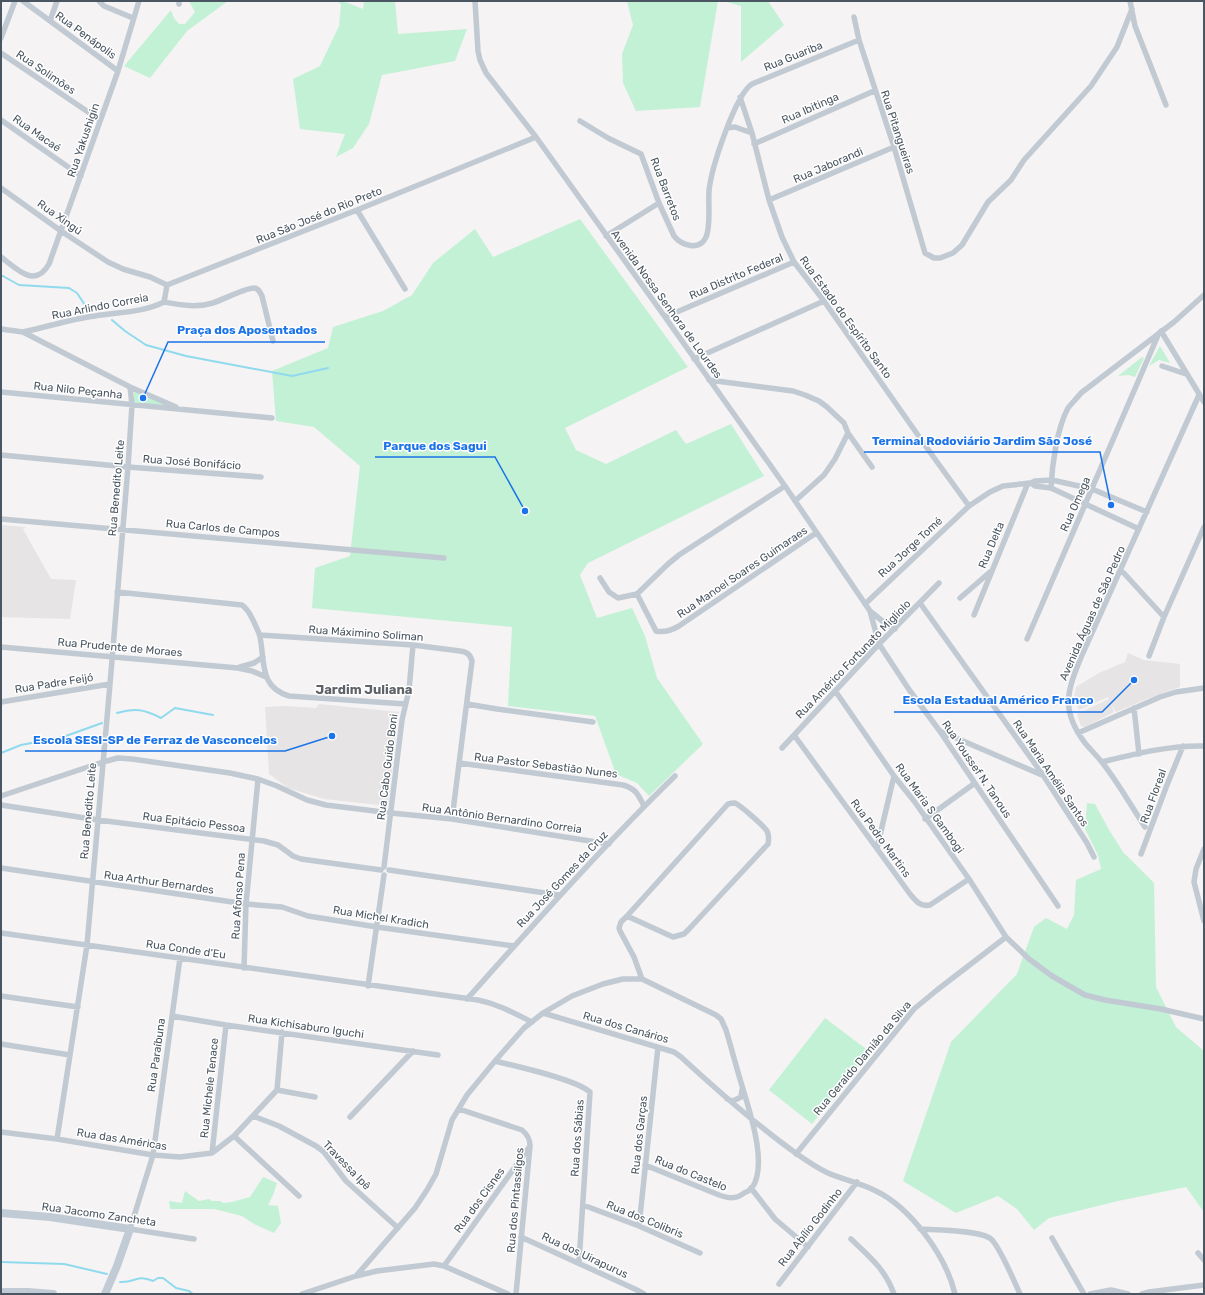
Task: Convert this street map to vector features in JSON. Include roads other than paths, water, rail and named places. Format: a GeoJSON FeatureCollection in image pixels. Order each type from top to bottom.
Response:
{"type":"FeatureCollection","features":[{"type":"Feature","properties":{"kind":"street"},"geometry":{"type":"LineString","coordinates":[[1,38],[15,1]]}},
{"type":"Feature","properties":{"kind":"street","name":"Rua Penápolis"},"geometry":{"type":"LineString","coordinates":[[23,1],[118,71]]}},
{"type":"Feature","properties":{"kind":"street"},"geometry":{"type":"LineString","coordinates":[[50,21],[57,1]]}},
{"type":"Feature","properties":{"kind":"street"},"geometry":{"type":"LineString","coordinates":[[99,1],[104,6],[134,18]]}},
{"type":"Feature","properties":{"kind":"street","name":"Rua Yakushigin"},"geometry":{"type":"LineString","coordinates":[[1,257],[22,273],[34,277],[46,270],[118,71],[139,1]]}},
{"type":"Feature","properties":{"kind":"street","name":"Avenida Nossa Senhora de Lourdes"},"geometry":{"type":"LineString","coordinates":[[475,1],[478,50],[480,60],[486,73],[536,137],[665,317],[785,486],[870,611]]}},
{"type":"Feature","properties":{"kind":"street"},"geometry":{"type":"LineString","coordinates":[[1130,1],[1135,26],[1166,104]]}},
{"type":"Feature","properties":{"kind":"street","name":"Rua Pitangueiras"},"geometry":{"type":"LineString","coordinates":[[854,17],[874,91],[894,147],[925,253],[934,258],[940,258],[953,253],[962,245],[988,202],[1007,185],[1024,160],[1091,86],[1117,47],[1132,9]]}},
{"type":"Feature","properties":{"kind":"street","name":"Rua Guariba"},"geometry":{"type":"LineString","coordinates":[[740,97],[747,87],[752,84],[859,40]]}},
{"type":"Feature","properties":{"kind":"street","name":"Rua Solimões"},"geometry":{"type":"LineString","coordinates":[[1,54],[100,120]]}},
{"type":"Feature","properties":{"kind":"street","name":"Rua Ibitinga"},"geometry":{"type":"LineString","coordinates":[[754,144],[874,91]]}},
{"type":"Feature","properties":{"kind":"street","name":"Rua Barretos"},"geometry":{"type":"LineString","coordinates":[[580,121],[608,138],[641,154],[659,203],[674,236],[677,240],[691,246],[701,244],[707,235],[711,179],[727,128],[740,97]]}},
{"type":"Feature","properties":{"kind":"street","name":"Rua Estado do Espírito Santo"},"geometry":{"type":"LineString","coordinates":[[740,97],[752,133],[769,200],[782,237],[794,262],[824,301],[969,506]]}},
{"type":"Feature","properties":{"kind":"street","name":"Rua Macaé"},"geometry":{"type":"LineString","coordinates":[[1,120],[81,176]]}},
{"type":"Feature","properties":{"kind":"street"},"geometry":{"type":"LineString","coordinates":[[727,128],[735,127],[752,133]]}},
{"type":"Feature","properties":{"kind":"street","name":"Rua São José do Rio Preto"},"geometry":{"type":"LineString","coordinates":[[167,285],[536,137]]}},
{"type":"Feature","properties":{"kind":"street","name":"Rua Jaborandi"},"geometry":{"type":"LineString","coordinates":[[769,200],[894,147]]}},
{"type":"Feature","properties":{"kind":"street","name":"Rua Xingú"},"geometry":{"type":"LineString","coordinates":[[1,188],[61,231],[108,262],[123,269],[150,277],[167,285]]}},
{"type":"Feature","properties":{"kind":"street"},"geometry":{"type":"LineString","coordinates":[[606,236],[659,203]]}},
{"type":"Feature","properties":{"kind":"street"},"geometry":{"type":"LineString","coordinates":[[357,210],[405,289]]}},
{"type":"Feature","properties":{"kind":"street","name":"Rua Distrito Federal"},"geometry":{"type":"LineString","coordinates":[[665,317],[794,262]]}},
{"type":"Feature","properties":{"kind":"street","name":"Rua Arlindo Correia"},"geometry":{"type":"LineString","coordinates":[[23,332],[95,316],[122,313],[155,306],[164,302],[167,285]]}},
{"type":"Feature","properties":{"kind":"street"},"geometry":{"type":"LineString","coordinates":[[164,302],[193,306],[203,305],[256,288],[260,292],[273,341]]}},
{"type":"Feature","properties":{"kind":"street"},"geometry":{"type":"LineString","coordinates":[[1051,488],[1059,430],[1069,407],[1080,393],[1160,332],[1204,295]]}},
{"type":"Feature","properties":{"kind":"street"},"geometry":{"type":"LineString","coordinates":[[694,359],[824,301]]}},
{"type":"Feature","properties":{"kind":"street"},"geometry":{"type":"LineString","coordinates":[[1,329],[23,332],[130,387],[182,410]]}},
{"type":"Feature","properties":{"kind":"street"},"geometry":{"type":"LineString","coordinates":[[1160,332],[1204,402]]}},
{"type":"Feature","properties":{"kind":"street","name":"Rua Omega"},"geometry":{"type":"LineString","coordinates":[[1028,639],[1160,332]]}},
{"type":"Feature","properties":{"kind":"street"},"geometry":{"type":"LineString","coordinates":[[1162,366],[1186,374]]}},
{"type":"Feature","properties":{"kind":"street"},"geometry":{"type":"LineString","coordinates":[[709,380],[793,391],[819,401],[844,424],[848,433],[872,467]]}},
{"type":"Feature","properties":{"kind":"street","name":"Rua Benedito Leite"},"geometry":{"type":"LineString","coordinates":[[57,1139],[87,945],[128,467],[132,405],[130,387]]}},
{"type":"Feature","properties":{"kind":"street","name":"Rua Nilo Peçanha"},"geometry":{"type":"LineString","coordinates":[[1,392],[272,418]]}},
{"type":"Feature","properties":{"kind":"street","name":"Avenida Águas de São Pedro"},"geometry":{"type":"LineString","coordinates":[[1146,827],[1102,762],[1078,733],[1070,715],[1068,694],[1082,655],[1199,395]]}},
{"type":"Feature","properties":{"kind":"street"},"geometry":{"type":"LineString","coordinates":[[795,501],[824,475],[835,459],[848,433]]}},
{"type":"Feature","properties":{"kind":"street","name":"Rua José Bonifácio"},"geometry":{"type":"LineString","coordinates":[[1,456],[261,477]]}},
{"type":"Feature","properties":{"kind":"street","name":"Rua Jorge Tomé"},"geometry":{"type":"LineString","coordinates":[[865,604],[969,506],[996,488],[1035,481],[1052,480],[1092,489],[1147,512]]}},
{"type":"Feature","properties":{"kind":"street"},"geometry":{"type":"LineString","coordinates":[[1030,483],[1035,486],[1051,488],[1139,529]]}},
{"type":"Feature","properties":{"kind":"street","name":"Rua Delta"},"geometry":{"type":"LineString","coordinates":[[974,615],[1030,483]]}},
{"type":"Feature","properties":{"kind":"street"},"geometry":{"type":"LineString","coordinates":[[600,578],[609,592],[618,598],[637,594],[679,555],[785,486]]}},
{"type":"Feature","properties":{"kind":"street","name":"Rua Carlos de Campos"},"geometry":{"type":"LineString","coordinates":[[1,519],[444,558]]}},
{"type":"Feature","properties":{"kind":"street"},"geometry":{"type":"LineString","coordinates":[[1149,656],[1164,617],[1204,527]]}},
{"type":"Feature","properties":{"kind":"street","name":"Rua Manoel Soares Guimaraes"},"geometry":{"type":"LineString","coordinates":[[637,594],[656,630],[664,632],[671,630],[816,532]]}},
{"type":"Feature","properties":{"kind":"street"},"geometry":{"type":"LineString","coordinates":[[960,598],[992,570]]}},
{"type":"Feature","properties":{"kind":"street"},"geometry":{"type":"LineString","coordinates":[[1121,570],[1164,617]]}},
{"type":"Feature","properties":{"kind":"street","name":"Rua Américo Fortunato Migliolo"},"geometry":{"type":"LineString","coordinates":[[782,748],[836,692],[879,644],[940,583]]}},
{"type":"Feature","properties":{"kind":"street"},"geometry":{"type":"LineString","coordinates":[[118,592],[242,605],[247,608],[260,635],[266,677],[270,685],[276,690],[289,696],[405,704]]}},
{"type":"Feature","properties":{"kind":"street","name":"Rua Maria Amélia Santos"},"geometry":{"type":"LineString","coordinates":[[920,603],[1043,775],[1087,843],[1094,857]]}},
{"type":"Feature","properties":{"kind":"street"},"geometry":{"type":"LineString","coordinates":[[870,611],[886,624],[895,629]]}},
{"type":"Feature","properties":{"kind":"street","name":"Rua Youssef N. Tanous"},"geometry":{"type":"LineString","coordinates":[[870,611],[879,644],[1058,906]]}},
{"type":"Feature","properties":{"kind":"street","name":"Rua Máximino Soliman"},"geometry":{"type":"LineString","coordinates":[[260,635],[413,645],[466,652],[470,655],[472,661],[467,704]]}},
{"type":"Feature","properties":{"kind":"street","name":"Rua Cabo Guido Boni"},"geometry":{"type":"LineString","coordinates":[[368,986],[385,870],[402,720],[409,690],[413,645]]}},
{"type":"Feature","properties":{"kind":"street","name":"Rua Prudente de Moraes"},"geometry":{"type":"LineString","coordinates":[[1,647],[238,668],[252,671],[266,677]]}},
{"type":"Feature","properties":{"kind":"street","name":"Rua Prudente de Moraes"},"geometry":{"type":"LineString","coordinates":[[238,668],[254,663],[263,657]]}},
{"type":"Feature","properties":{"kind":"street","name":"Rua Padre Feijó"},"geometry":{"type":"LineString","coordinates":[[1,702],[110,684]]}},
{"type":"Feature","properties":{"kind":"street"},"geometry":{"type":"LineString","coordinates":[[1078,733],[1160,697],[1176,692],[1204,688]]}},
{"type":"Feature","properties":{"kind":"street","name":"Rua Maria S Gambogi"},"geometry":{"type":"LineString","coordinates":[[836,692],[894,776],[969,879],[1006,937],[1030,959],[1052,976],[1085,994],[1104,1000],[1161,1009],[1204,1019]]}},
{"type":"Feature","properties":{"kind":"street"},"geometry":{"type":"LineString","coordinates":[[452,819],[467,704],[593,722]]}},
{"type":"Feature","properties":{"kind":"street"},"geometry":{"type":"LineString","coordinates":[[1134,708],[1139,754]]}},
{"type":"Feature","properties":{"kind":"street"},"geometry":{"type":"LineString","coordinates":[[939,730],[1043,775]]}},
{"type":"Feature","properties":{"kind":"street","name":"Rua Pedro Martins"},"geometry":{"type":"LineString","coordinates":[[794,735],[910,894],[920,904],[925,906],[930,905],[969,879]]}},
{"type":"Feature","properties":{"kind":"street"},"geometry":{"type":"LineString","coordinates":[[1102,762],[1184,746],[1204,746]]}},
{"type":"Feature","properties":{"kind":"street","name":"Rua Floreal"},"geometry":{"type":"LineString","coordinates":[[1141,854],[1167,785],[1184,746]]}},
{"type":"Feature","properties":{"kind":"street","name":"Rua Antônio Bernardino Correia"},"geometry":{"type":"LineString","coordinates":[[1,796],[102,762],[118,758],[132,759],[230,773],[258,779],[309,801],[391,813],[452,819],[609,844]]}},
{"type":"Feature","properties":{"kind":"street","name":"Rua Pastor Sebastião Nunes"},"geometry":{"type":"LineString","coordinates":[[459,764],[632,787],[636,791],[644,806]]}},
{"type":"Feature","properties":{"kind":"street","name":"Rua José Gomes da Cruz"},"geometry":{"type":"LineString","coordinates":[[467,998],[559,895],[644,806],[675,776]]}},
{"type":"Feature","properties":{"kind":"street"},"geometry":{"type":"LineString","coordinates":[[877,848],[894,776]]}},
{"type":"Feature","properties":{"kind":"street","name":"Rua Afonso Pena"},"geometry":{"type":"LineString","coordinates":[[244,968],[246,904],[258,779]]}},
{"type":"Feature","properties":{"kind":"street"},"geometry":{"type":"LineString","coordinates":[[925,819],[975,783]]}},
{"type":"Feature","properties":{"kind":"street"},"geometry":{"type":"LineString","coordinates":[[627,916],[670,936],[684,934],[768,844],[768,832],[738,805],[734,803],[728,804],[621,922],[619,928],[620,931],[634,957],[642,979]]}},
{"type":"Feature","properties":{"kind":"street","name":"Rua Epitácio Pessoa"},"geometry":{"type":"LineString","coordinates":[[1,805],[98,820],[252,840],[278,845],[293,856],[301,859],[559,895]]}},
{"type":"Feature","properties":{"kind":"street"},"geometry":{"type":"LineString","coordinates":[[1204,849],[1196,869],[1194,882],[1204,921]]}},
{"type":"Feature","properties":{"kind":"street","name":"Rua Arthur Bernardes"},"geometry":{"type":"LineString","coordinates":[[1,868],[246,904]]}},
{"type":"Feature","properties":{"kind":"street","name":"Rua Michel Kradich"},"geometry":{"type":"LineString","coordinates":[[246,904],[282,908],[308,916],[377,927],[514,946]]}},
{"type":"Feature","properties":{"kind":"street","name":"Rua Conde d'Eu"},"geometry":{"type":"LineString","coordinates":[[1,932],[368,986],[467,998],[496,1005],[532,1022]]}},
{"type":"Feature","properties":{"kind":"street","name":"Rua Geraldo Damião da Silva"},"geometry":{"type":"LineString","coordinates":[[796,1154],[914,1009],[936,990],[1006,937]]}},
{"type":"Feature","properties":{"kind":"street","name":"Rua Paraíbuna"},"geometry":{"type":"LineString","coordinates":[[130,1229],[153,1155],[180,958]]}},
{"type":"Feature","properties":{"kind":"street"},"geometry":{"type":"LineString","coordinates":[[356,1276],[415,1208],[436,1174],[452,1120],[467,1095],[495,1061],[532,1022],[543,1014],[572,996],[603,984],[623,979],[642,979],[716,1015],[721,1019],[726,1030],[756,1137],[758,1156],[756,1175],[751,1188],[775,1219],[808,1247]]}},
{"type":"Feature","properties":{"kind":"street"},"geometry":{"type":"LineString","coordinates":[[1,996],[78,1007]]}},
{"type":"Feature","properties":{"kind":"street","name":"Rua dos Canários"},"geometry":{"type":"LineString","coordinates":[[543,1014],[674,1052],[727,1099],[812,1165],[829,1173],[857,1182],[894,1201],[906,1212],[939,1255],[948,1272],[955,1294]]}},
{"type":"Feature","properties":{"kind":"street","name":"Rua Kichisaburo Iguchi"},"geometry":{"type":"LineString","coordinates":[[172,1016],[438,1055]]}},
{"type":"Feature","properties":{"kind":"street","name":"Rua Michele Tenace"},"geometry":{"type":"LineString","coordinates":[[212,1152],[226,1025]]}},
{"type":"Feature","properties":{"kind":"street"},"geometry":{"type":"LineString","coordinates":[[282,1032],[276,1090],[314,1097]]}},
{"type":"Feature","properties":{"kind":"street"},"geometry":{"type":"LineString","coordinates":[[1,1044],[70,1055]]}},
{"type":"Feature","properties":{"kind":"street","name":"Rua dos Garças"},"geometry":{"type":"LineString","coordinates":[[639,1226],[658,1047]]}},
{"type":"Feature","properties":{"kind":"street"},"geometry":{"type":"LineString","coordinates":[[350,1117],[413,1051]]}},
{"type":"Feature","properties":{"kind":"street","name":"Rua dos Sábias"},"geometry":{"type":"LineString","coordinates":[[495,1061],[561,1079],[584,1087],[590,1092],[579,1262]]}},
{"type":"Feature","properties":{"kind":"street"},"geometry":{"type":"LineString","coordinates":[[727,1099],[733,1101],[741,1097],[743,1089]]}},
{"type":"Feature","properties":{"kind":"street","name":"Rua das Américas"},"geometry":{"type":"LineString","coordinates":[[1,1132],[57,1139],[153,1155],[180,1157],[212,1152],[234,1136],[276,1090]]}},
{"type":"Feature","properties":{"kind":"street","name":"Rua dos Pintassilgos"},"geometry":{"type":"LineString","coordinates":[[459,1109],[522,1130],[528,1135],[530,1146],[516,1294]]}},
{"type":"Feature","properties":{"kind":"street","name":"Travessa Ipê"},"geometry":{"type":"LineString","coordinates":[[253,1116],[279,1126],[324,1152],[346,1181],[398,1228]]}},
{"type":"Feature","properties":{"kind":"street"},"geometry":{"type":"LineString","coordinates":[[234,1136],[299,1196]]}},
{"type":"Feature","properties":{"kind":"street","name":"Rua dos Cisnes"},"geometry":{"type":"LineString","coordinates":[[444,1266],[530,1146]]}},
{"type":"Feature","properties":{"kind":"street","name":"Rua do Castelo"},"geometry":{"type":"LineString","coordinates":[[645,1165],[728,1198],[734,1198],[742,1195],[751,1188]]}},
{"type":"Feature","properties":{"kind":"street","name":"Rua Abílio Godinho"},"geometry":{"type":"LineString","coordinates":[[779,1284],[857,1182]]}},
{"type":"Feature","properties":{"kind":"street","name":"Rua dos Colibris"},"geometry":{"type":"LineString","coordinates":[[583,1205],[639,1226],[700,1253]]}},
{"type":"Feature","properties":{"kind":"street","name":"Rua Jacomo Zancheta"},"geometry":{"type":"LineString","coordinates":[[1,1213],[50,1217],[194,1239]]}},
{"type":"Feature","properties":{"kind":"street"},"geometry":{"type":"LineString","coordinates":[[105,1294],[130,1229]]}},
{"type":"Feature","properties":{"kind":"street"},"geometry":{"type":"LineString","coordinates":[[920,1229],[980,1234],[990,1238],[997,1248],[1020,1294]]}},
{"type":"Feature","properties":{"kind":"street","name":"Rua dos Uirapurus"},"geometry":{"type":"LineString","coordinates":[[522,1237],[579,1262],[642,1293]]}},
{"type":"Feature","properties":{"kind":"street"},"geometry":{"type":"LineString","coordinates":[[1052,1238],[1084,1294]]}},
{"type":"Feature","properties":{"kind":"street"},"geometry":{"type":"LineString","coordinates":[[851,1239],[885,1274],[894,1294]]}},
{"type":"Feature","properties":{"kind":"street"},"geometry":{"type":"LineString","coordinates":[[1198,1253],[1204,1260]]}},
{"type":"Feature","properties":{"kind":"street"},"geometry":{"type":"LineString","coordinates":[[302,1294],[356,1276],[377,1271],[434,1264],[444,1266],[508,1294]]}},
{"type":"Feature","properties":{"kind":"street"},"geometry":{"type":"LineString","coordinates":[[1142,1294],[1204,1285]]}},
{"type":"Feature","properties":{"kind":"street"},"geometry":{"type":"LineString","coordinates":[[1090,1294],[1111,1290],[1128,1294]]}},
{"type":"Feature","properties":{"kind":"street"},"geometry":{"type":"LineString","coordinates":[[1,1292],[53,1294]]}},
{"type":"Feature","properties":{"kind":"waterway"},"geometry":{"type":"LineString","coordinates":[[1,275],[19,285],[69,288],[77,293],[87,308]]}},
{"type":"Feature","properties":{"kind":"waterway"},"geometry":{"type":"LineString","coordinates":[[112,320],[146,345],[186,356],[292,376],[328,368]]}},
{"type":"Feature","properties":{"kind":"waterway"},"geometry":{"type":"LineString","coordinates":[[117,713],[129,710],[139,710],[161,718],[175,708],[213,715]]}},
{"type":"Feature","properties":{"kind":"waterway"},"geometry":{"type":"LineString","coordinates":[[1,753],[21,745],[63,737],[102,723]]}},
{"type":"Feature","properties":{"kind":"waterway"},"geometry":{"type":"LineString","coordinates":[[1,1262],[64,1264],[107,1274]]}},
{"type":"Feature","properties":{"kind":"waterway"},"geometry":{"type":"LineString","coordinates":[[120,1282],[142,1278],[153,1281],[158,1278],[163,1278],[176,1288],[189,1291],[193,1294]]}},
{"type":"Feature","properties":{"kind":"place","name":"Praça dos Aposentados"},"geometry":{"type":"Point","coordinates":[143,398]}},
{"type":"Feature","properties":{"kind":"place","name":"Terminal Rodoviário Jardim São José"},"geometry":{"type":"Point","coordinates":[1111,505]}},
{"type":"Feature","properties":{"kind":"place","name":"Parque dos Sagui"},"geometry":{"type":"Point","coordinates":[525,511]}},
{"type":"Feature","properties":{"kind":"place","name":"Escola Estadual Américo Franco"},"geometry":{"type":"Point","coordinates":[1134,680]}},
{"type":"Feature","properties":{"kind":"place","name":"Escola SESI-SP de Ferraz de Vasconcelos"},"geometry":{"type":"Point","coordinates":[332,736]}},
{"type":"Feature","properties":{"kind":"district","name":"Jardim Juliana"},"geometry":{"type":"Point","coordinates":[364,689]}}]}
